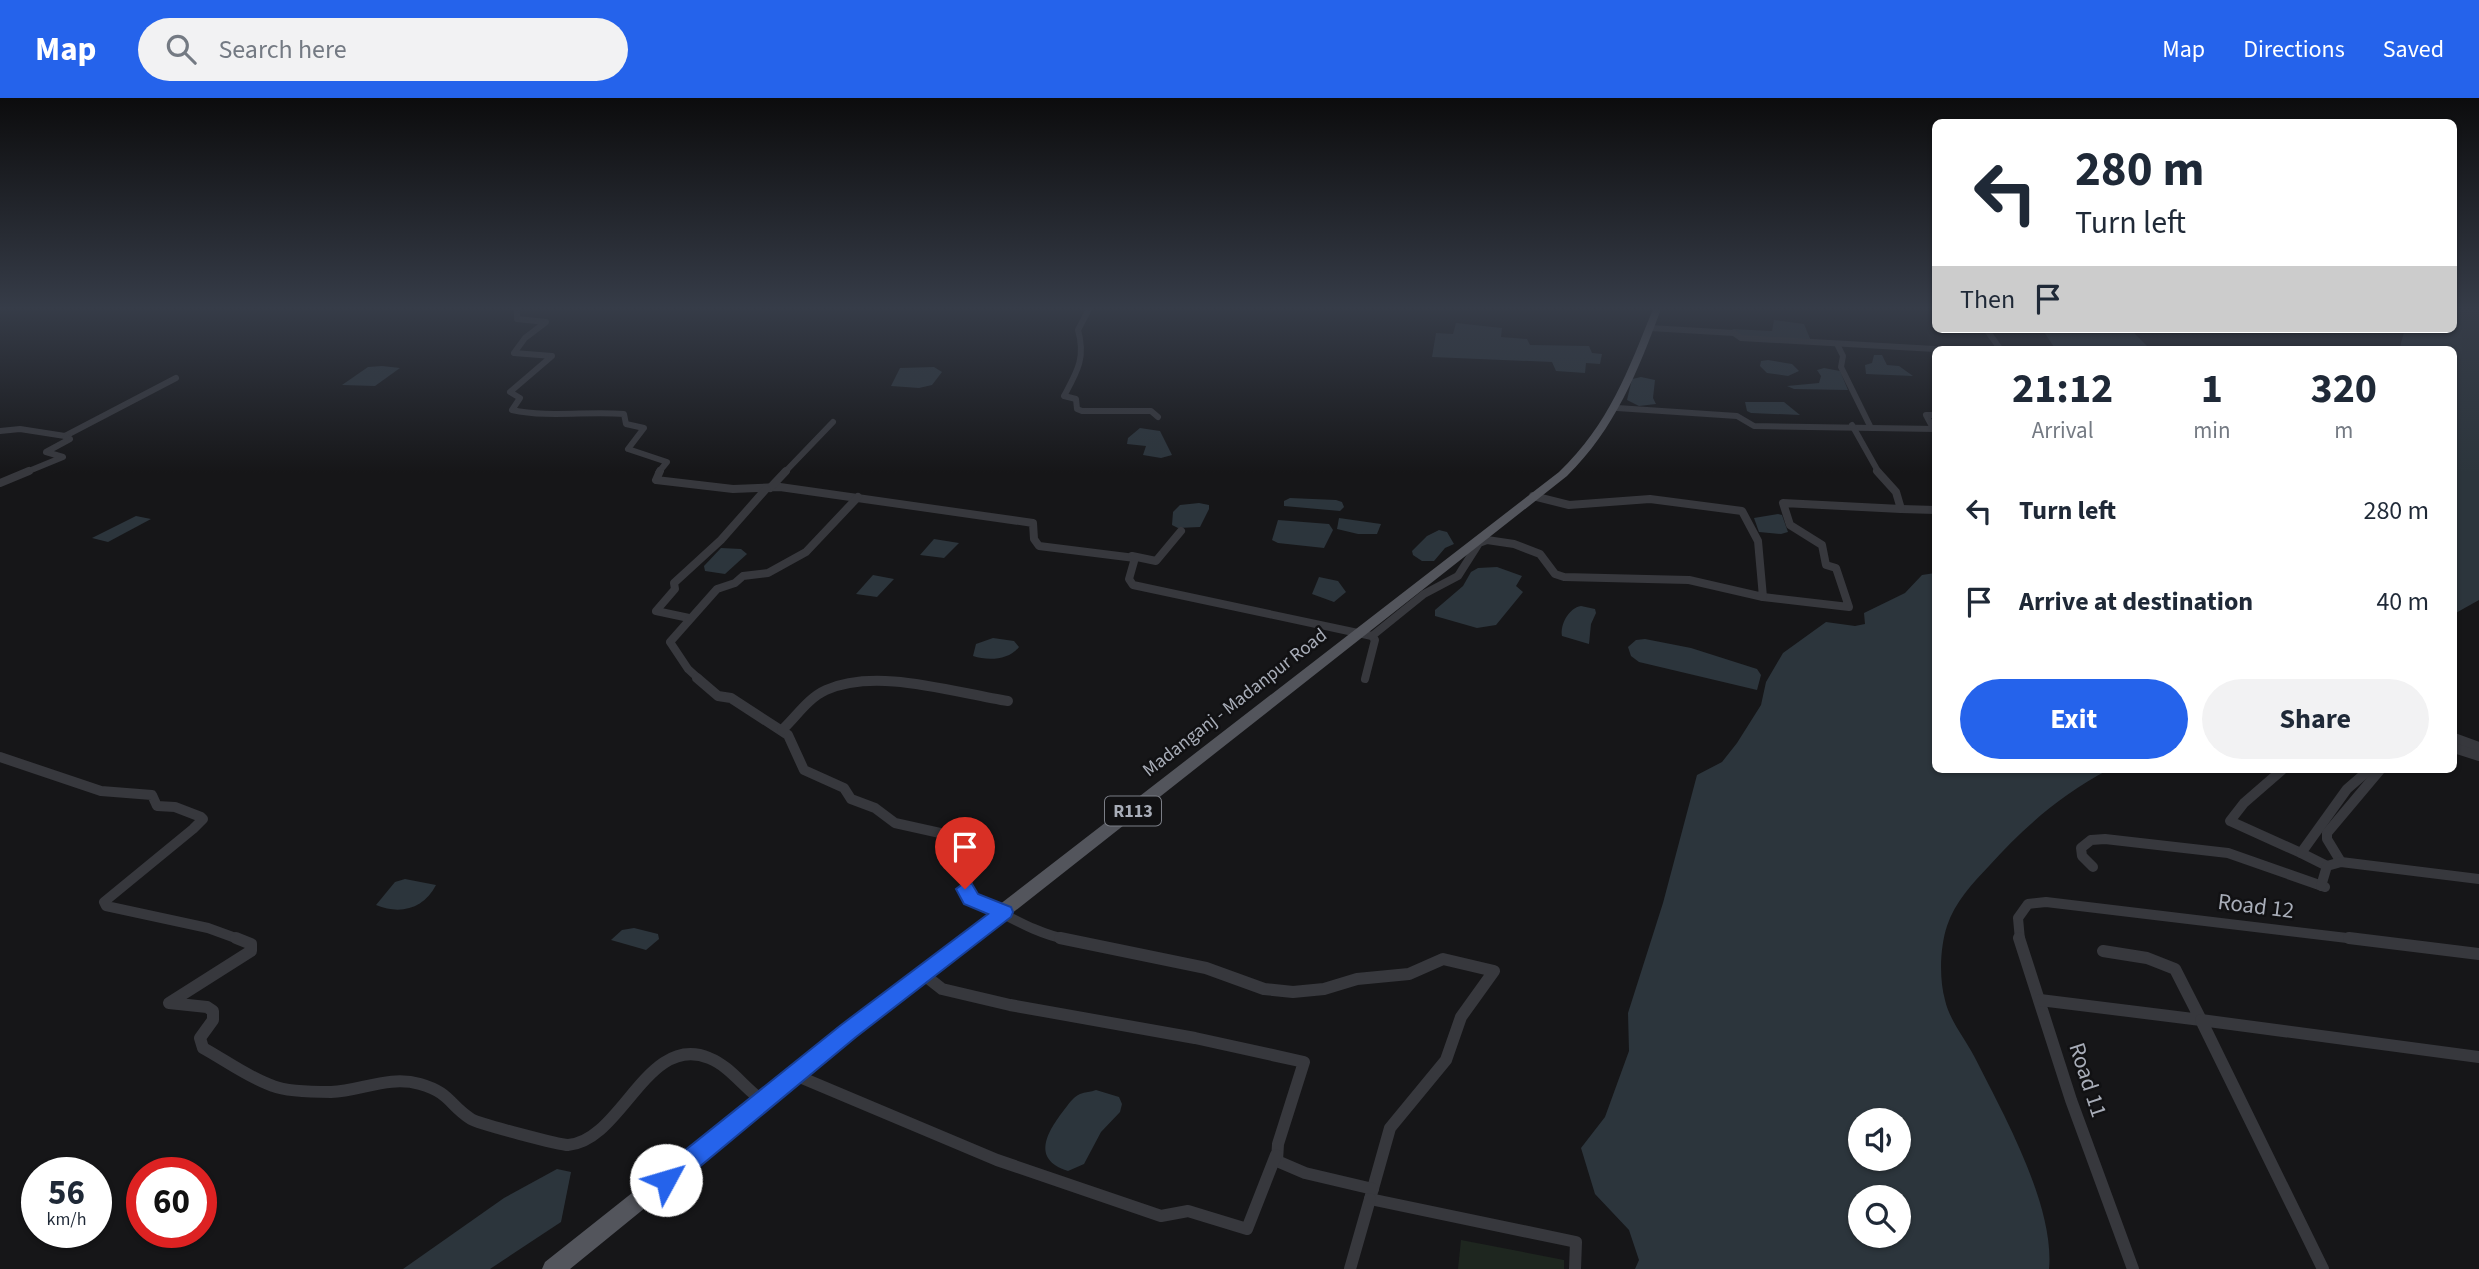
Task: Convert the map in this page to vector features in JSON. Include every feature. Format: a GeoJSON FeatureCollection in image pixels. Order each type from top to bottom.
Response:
{"type":"FeatureCollection","features":[{"type":"Feature","properties":{"kind":"main road","name":"Madanganj - Madanpur Road"},"geometry":{"type":"LineString","coordinates":[[552,1269],[923,974],[1366,634],[1583,457],[1617,408],[1635,364]]}},
{"type":"Feature","properties":{"kind":"street"},"geometry":{"type":"LineString","coordinates":[[543,364],[509,394],[520,398],[512,410],[534,415],[588,411],[624,414],[626,424],[644,428],[627,448],[668,463],[655,477],[656,480],[723,488],[780,487],[1033,523],[1036,527],[1034,539],[1039,546],[1156,561],[1181,531]]}},
{"type":"Feature","properties":{"kind":"street"},"geometry":{"type":"LineString","coordinates":[[1082,364],[1064,396],[1076,399],[1077,409],[1151,411],[1158,417]]}},
{"type":"Feature","properties":{"kind":"street"},"geometry":{"type":"LineString","coordinates":[[1842,364],[1870,426]]}},
{"type":"Feature","properties":{"kind":"street"},"geometry":{"type":"LineString","coordinates":[[65,436],[176,378]]}},
{"type":"Feature","properties":{"kind":"street"},"geometry":{"type":"LineString","coordinates":[[1617,408],[1737,416],[1754,426],[1932,428]]}},
{"type":"Feature","properties":{"kind":"street"},"geometry":{"type":"LineString","coordinates":[[689,618],[656,611],[675,589],[674,583],[721,540],[833,422]]}},
{"type":"Feature","properties":{"kind":"street"},"geometry":{"type":"LineString","coordinates":[[1852,425],[1866,446],[1874,468],[1893,485],[1901,509]]}},
{"type":"Feature","properties":{"kind":"street"},"geometry":{"type":"LineString","coordinates":[[0,431],[20,429],[70,439],[46,452],[63,457],[0,483]]}},
{"type":"Feature","properties":{"kind":"street"},"geometry":{"type":"LineString","coordinates":[[1533,496],[1569,505],[1650,499],[1742,511],[1760,542],[1762,555],[1758,565],[1763,597]]}},
{"type":"Feature","properties":{"kind":"street"},"geometry":{"type":"LineString","coordinates":[[858,497],[806,552],[768,573],[743,576],[735,583],[717,589],[670,642],[683,662],[718,696],[731,698],[788,735],[801,765],[808,773],[844,788],[852,799],[875,808],[895,823],[940,833],[963,849],[974,865],[965,889],[967,896],[1004,912],[1027,928],[1058,938],[1206,968],[1264,989],[1293,992],[1324,989],[1357,979],[1409,974],[1443,959],[1493,971],[1461,1017],[1446,1060],[1390,1128],[1350,1269]]}},
{"type":"Feature","properties":{"kind":"street"},"geometry":{"type":"LineString","coordinates":[[1366,634],[1424,594],[1458,576],[1479,543],[1487,540],[1514,544],[1540,555],[1555,574],[1564,578],[1671,578],[1763,597],[1849,607],[1836,568],[1828,567],[1822,545],[1798,535],[1786,518],[1783,507],[1786,502],[1932,510]]}},
{"type":"Feature","properties":{"kind":"street"},"geometry":{"type":"LineString","coordinates":[[1132,556],[1136,560],[1129,579],[1138,586],[1366,634],[1375,640],[1365,680]]}},
{"type":"Feature","properties":{"kind":"street"},"geometry":{"type":"LineString","coordinates":[[782,730],[820,694],[849,682],[897,683],[1008,701]]}},
{"type":"Feature","properties":{"kind":"street"},"geometry":{"type":"LineString","coordinates":[[2457,739],[2479,747]]}},
{"type":"Feature","properties":{"kind":"street"},"geometry":{"type":"LineString","coordinates":[[2457,749],[2479,756]]}},
{"type":"Feature","properties":{"kind":"street"},"geometry":{"type":"LineString","coordinates":[[0,757],[101,791],[152,795],[157,806],[174,807],[201,817],[193,829],[104,902],[106,906],[208,928],[251,944],[251,951],[169,1003],[207,1007],[213,1012],[213,1020],[200,1038],[203,1048],[258,1080],[274,1087],[314,1093],[390,1082],[417,1083],[444,1092],[454,1106],[474,1120],[568,1145],[579,1143],[593,1134],[649,1076],[680,1056],[708,1058],[723,1066],[739,1084],[762,1101]]}},
{"type":"Feature","properties":{"kind":"street"},"geometry":{"type":"LineString","coordinates":[[2279,773],[2244,803],[2230,821],[2328,866],[2341,862],[2479,879]]}},
{"type":"Feature","properties":{"kind":"street"},"geometry":{"type":"LineString","coordinates":[[2301,853],[2347,789],[2366,773]]}},
{"type":"Feature","properties":{"kind":"street"},"geometry":{"type":"LineString","coordinates":[[2341,862],[2327,839],[2327,833],[2377,773]]}},
{"type":"Feature","properties":{"kind":"street"},"geometry":{"type":"LineString","coordinates":[[2093,867],[2082,856],[2081,848],[2091,840],[2105,839],[2228,853],[2323,887],[2328,866]]}},
{"type":"Feature","properties":{"kind":"street","name":"Road 12"},"geometry":{"type":"LineString","coordinates":[[2028,904],[2046,902],[2479,954]]}},
{"type":"Feature","properties":{"kind":"street","name":"Road 11"},"geometry":{"type":"LineString","coordinates":[[2028,904],[2016,925],[2075,1112],[2133,1269]]}},
{"type":"Feature","properties":{"kind":"street"},"geometry":{"type":"LineString","coordinates":[[2103,951],[2147,958],[2175,968],[2323,1269]]}},
{"type":"Feature","properties":{"kind":"street"},"geometry":{"type":"LineString","coordinates":[[795,1075],[997,1160],[1161,1216],[1188,1211],[1247,1229],[1276,1154],[1304,1062],[1195,1038],[1010,1005],[942,989],[923,974]]}},
{"type":"Feature","properties":{"kind":"street"},"geometry":{"type":"LineString","coordinates":[[2040,1000],[2479,1057]]}},
{"type":"Feature","properties":{"kind":"street"},"geometry":{"type":"LineString","coordinates":[[1276,1154],[1277,1161],[1305,1173],[1372,1194],[1576,1242],[1575,1269]]}},
{"type":"Feature","properties":{"kind":"shaded area"},"geometry":{"type":"Polygon","coordinates":[[[1553,364],[1586,364],[1585,373],[1556,371],[1553,364]]]}},
{"type":"Feature","properties":{"kind":"shaded area"},"geometry":{"type":"Polygon","coordinates":[[[1760,364],[1790,364],[1799,371],[1788,376],[1767,373],[1760,364]]]}},
{"type":"Feature","properties":{"kind":"shaded area"},"geometry":{"type":"Polygon","coordinates":[[[2457,364],[2479,364],[2479,600],[2457,612],[2457,364]]]}},
{"type":"Feature","properties":{"kind":"shaded area"},"geometry":{"type":"Polygon","coordinates":[[[1865,365],[1899,366],[1913,376],[1866,374],[1865,365]]]}},
{"type":"Feature","properties":{"kind":"shaded area"},"geometry":{"type":"Polygon","coordinates":[[[368,367],[400,368],[375,386],[342,385],[368,367]]]}},
{"type":"Feature","properties":{"kind":"shaded area"},"geometry":{"type":"Polygon","coordinates":[[[934,367],[942,372],[932,385],[919,388],[891,386],[900,368],[934,367]]]}},
{"type":"Feature","properties":{"kind":"shaded area"},"geometry":{"type":"Polygon","coordinates":[[[1824,368],[1840,371],[1848,390],[1794,389],[1787,386],[1819,383],[1821,376],[1817,370],[1824,368]]]}},
{"type":"Feature","properties":{"kind":"shaded area"},"geometry":{"type":"Polygon","coordinates":[[[1641,377],[1655,380],[1653,398],[1656,404],[1639,406],[1627,400],[1632,379],[1641,377]]]}},
{"type":"Feature","properties":{"kind":"shaded area"},"geometry":{"type":"Polygon","coordinates":[[[1745,402],[1784,402],[1800,415],[1751,413],[1747,411],[1745,402]]]}},
{"type":"Feature","properties":{"kind":"shaded area"},"geometry":{"type":"Polygon","coordinates":[[[1140,428],[1160,431],[1172,455],[1161,458],[1143,455],[1146,446],[1127,444],[1128,438],[1140,428]]]}},
{"type":"Feature","properties":{"kind":"shaded area"},"geometry":{"type":"Polygon","coordinates":[[[1290,498],[1336,500],[1342,502],[1344,507],[1340,511],[1284,506],[1284,501],[1290,498]]]}},
{"type":"Feature","properties":{"kind":"shaded area"},"geometry":{"type":"Polygon","coordinates":[[[1180,505],[1209,505],[1200,527],[1178,528],[1172,525],[1173,512],[1180,505]]]}},
{"type":"Feature","properties":{"kind":"shaded area"},"geometry":{"type":"Polygon","coordinates":[[[1782,515],[1788,532],[1759,532],[1754,518],[1782,515]]]}},
{"type":"Feature","properties":{"kind":"shaded area"},"geometry":{"type":"Polygon","coordinates":[[[136,516],[151,519],[108,542],[92,538],[136,516]]]}},
{"type":"Feature","properties":{"kind":"shaded area"},"geometry":{"type":"Polygon","coordinates":[[[1339,518],[1381,524],[1377,534],[1358,534],[1337,529],[1339,518]]]}},
{"type":"Feature","properties":{"kind":"shaded area"},"geometry":{"type":"Polygon","coordinates":[[[1278,520],[1329,524],[1333,530],[1324,548],[1278,543],[1272,540],[1278,520]]]}},
{"type":"Feature","properties":{"kind":"shaded area"},"geometry":{"type":"Polygon","coordinates":[[[1439,530],[1447,532],[1454,544],[1445,548],[1434,561],[1422,561],[1413,555],[1412,551],[1427,536],[1439,530]]]}},
{"type":"Feature","properties":{"kind":"shaded area"},"geometry":{"type":"Polygon","coordinates":[[[934,539],[959,543],[944,558],[920,555],[934,539]]]}},
{"type":"Feature","properties":{"kind":"shaded area"},"geometry":{"type":"Polygon","coordinates":[[[721,548],[741,549],[747,554],[725,574],[705,571],[704,566],[721,548]]]}},
{"type":"Feature","properties":{"kind":"shaded area"},"geometry":{"type":"Polygon","coordinates":[[[1497,567],[1522,576],[1516,586],[1523,592],[1496,625],[1477,628],[1435,616],[1435,610],[1463,586],[1471,572],[1478,568],[1497,567]]]}},
{"type":"Feature","properties":{"kind":"shaded area"},"geometry":{"type":"Polygon","coordinates":[[[1932,573],[1932,773],[2103,773],[2044,812],[1976,880],[1950,917],[1942,953],[1941,973],[1947,1007],[1999,1104],[2036,1189],[2049,1244],[2049,1269],[1635,1269],[1639,1260],[1629,1230],[1595,1194],[1581,1148],[1605,1117],[1629,1051],[1628,1013],[1663,903],[1697,775],[1722,762],[1737,743],[1761,705],[1766,682],[1783,653],[1826,622],[1855,626],[1865,624],[1864,613],[1905,593],[1922,575],[1932,573]]]}},
{"type":"Feature","properties":{"kind":"shaded area"},"geometry":{"type":"Polygon","coordinates":[[[873,575],[894,579],[877,597],[856,594],[873,575]]]}},
{"type":"Feature","properties":{"kind":"shaded area"},"geometry":{"type":"Polygon","coordinates":[[[1319,577],[1338,581],[1346,592],[1334,602],[1312,594],[1319,577]]]}},
{"type":"Feature","properties":{"kind":"shaded area"},"geometry":{"type":"Polygon","coordinates":[[[1581,606],[1595,609],[1596,613],[1591,624],[1589,644],[1562,636],[1566,617],[1581,606]]]}},
{"type":"Feature","properties":{"kind":"shaded area"},"geometry":{"type":"Polygon","coordinates":[[[993,638],[1014,641],[1019,647],[1010,655],[998,658],[973,656],[976,644],[993,638]]]}},
{"type":"Feature","properties":{"kind":"shaded area"},"geometry":{"type":"Polygon","coordinates":[[[1645,639],[1691,648],[1757,669],[1761,675],[1757,690],[1639,662],[1631,656],[1628,647],[1636,640],[1645,639]]]}},
{"type":"Feature","properties":{"kind":"shaded area"},"geometry":{"type":"Polygon","coordinates":[[[405,879],[436,885],[425,900],[410,908],[394,909],[376,905],[395,882],[405,879]]]}},
{"type":"Feature","properties":{"kind":"shaded area"},"geometry":{"type":"Polygon","coordinates":[[[634,928],[658,934],[659,939],[646,950],[611,940],[622,930],[634,928]]]}},
{"type":"Feature","properties":{"kind":"shaded area"},"geometry":{"type":"Polygon","coordinates":[[[1096,1090],[1119,1097],[1122,1104],[1120,1112],[1101,1132],[1084,1164],[1068,1171],[1056,1166],[1046,1152],[1048,1135],[1073,1099],[1080,1094],[1096,1090]]]}},
{"type":"Feature","properties":{"kind":"shaded area"},"geometry":{"type":"Polygon","coordinates":[[[557,1169],[571,1172],[561,1222],[490,1269],[403,1269],[504,1198],[557,1169]]]}},
{"type":"Feature","properties":{"kind":"shaded area"},"geometry":{"type":"Polygon","coordinates":[[[1461,1240],[1564,1260],[1564,1269],[1458,1269],[1461,1240]]]}},
{"type":"Feature","properties":{"kind":"route"},"geometry":{"type":"LineString","coordinates":[[666,1180],[848,1031],[1004,912],[971,899],[965,889]]}}]}
